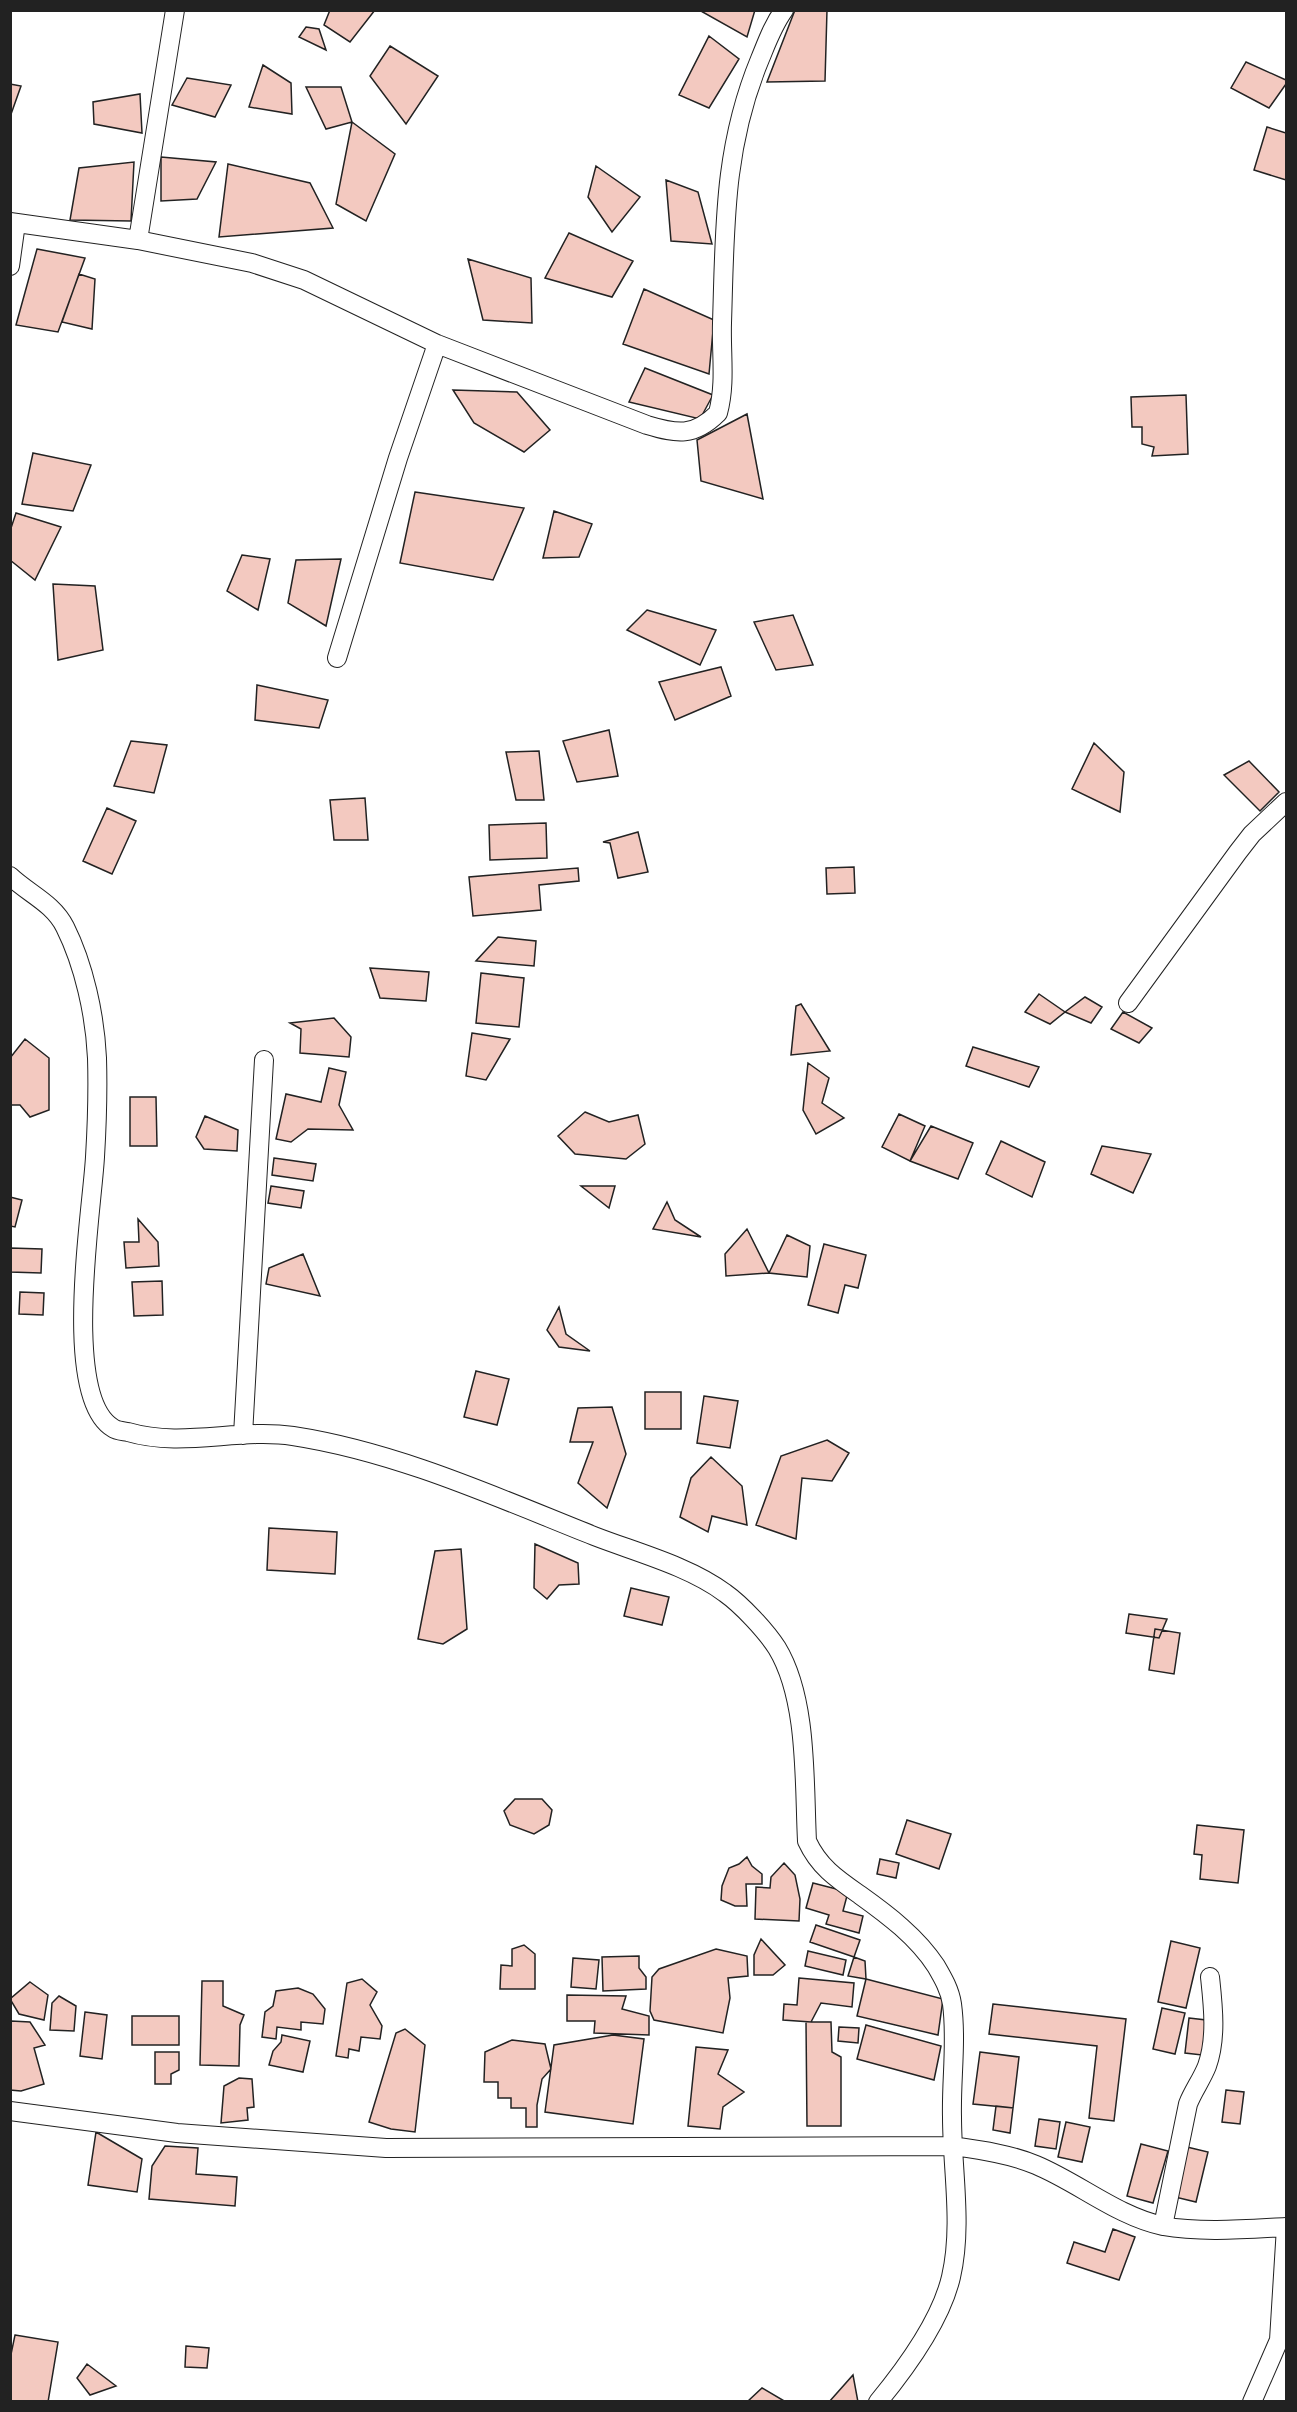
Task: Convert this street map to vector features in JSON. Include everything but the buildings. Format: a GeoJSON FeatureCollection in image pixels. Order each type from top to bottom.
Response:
{"type":"FeatureCollection","features":[{"type":"Feature","properties":{"kind":"street"},"geometry":{"type":"LineString","coordinates":[[138,240],[175,10]]}},
{"type":"Feature","properties":{"kind":"street"},"geometry":{"type":"LineString","coordinates":[[10,266],[14,223],[138,240],[252,263],[304,280],[437,344],[646,425],[672,432],[700,429],[718,413],[722,398],[728,181],[736,133],[757,66],[775,22],[784,10]]}},
{"type":"Feature","properties":{"kind":"street"},"geometry":{"type":"LineString","coordinates":[[337,658],[398,458],[437,344]]}},
{"type":"Feature","properties":{"kind":"street"},"geometry":{"type":"LineString","coordinates":[[1128,1003],[1252,834],[1287,802]]}},
{"type":"Feature","properties":{"kind":"street"},"geometry":{"type":"LineString","coordinates":[[10,876],[53,909],[62,922],[78,962],[94,1029],[97,1058],[95,1158],[86,1244],[83,1323],[85,1370],[99,1412],[112,1428],[171,1440],[243,1435],[290,1436],[337,1445],[436,1474],[692,1575],[725,1593],[752,1618],[777,1648],[791,1682],[803,1743],[807,1840],[813,1854],[838,1881],[878,1909],[921,1945],[944,1980],[950,1995],[953,2044],[952,2146],[955,2235],[951,2277],[926,2337],[878,2402]]}},
{"type":"Feature","properties":{"kind":"street"},"geometry":{"type":"LineString","coordinates":[[243,1435],[264,1060]]}},
{"type":"Feature","properties":{"kind":"street"},"geometry":{"type":"LineString","coordinates":[[1163,2226],[1188,2104],[1207,2067],[1210,2054],[1213,2025],[1210,1977]]}},
{"type":"Feature","properties":{"kind":"street"},"geometry":{"type":"LineString","coordinates":[[10,2111],[177,2133],[386,2148],[952,2146],[986,2151],[1037,2165],[1134,2216],[1163,2226],[1187,2229],[1286,2227],[1279,2340],[1252,2402]]}}]}
